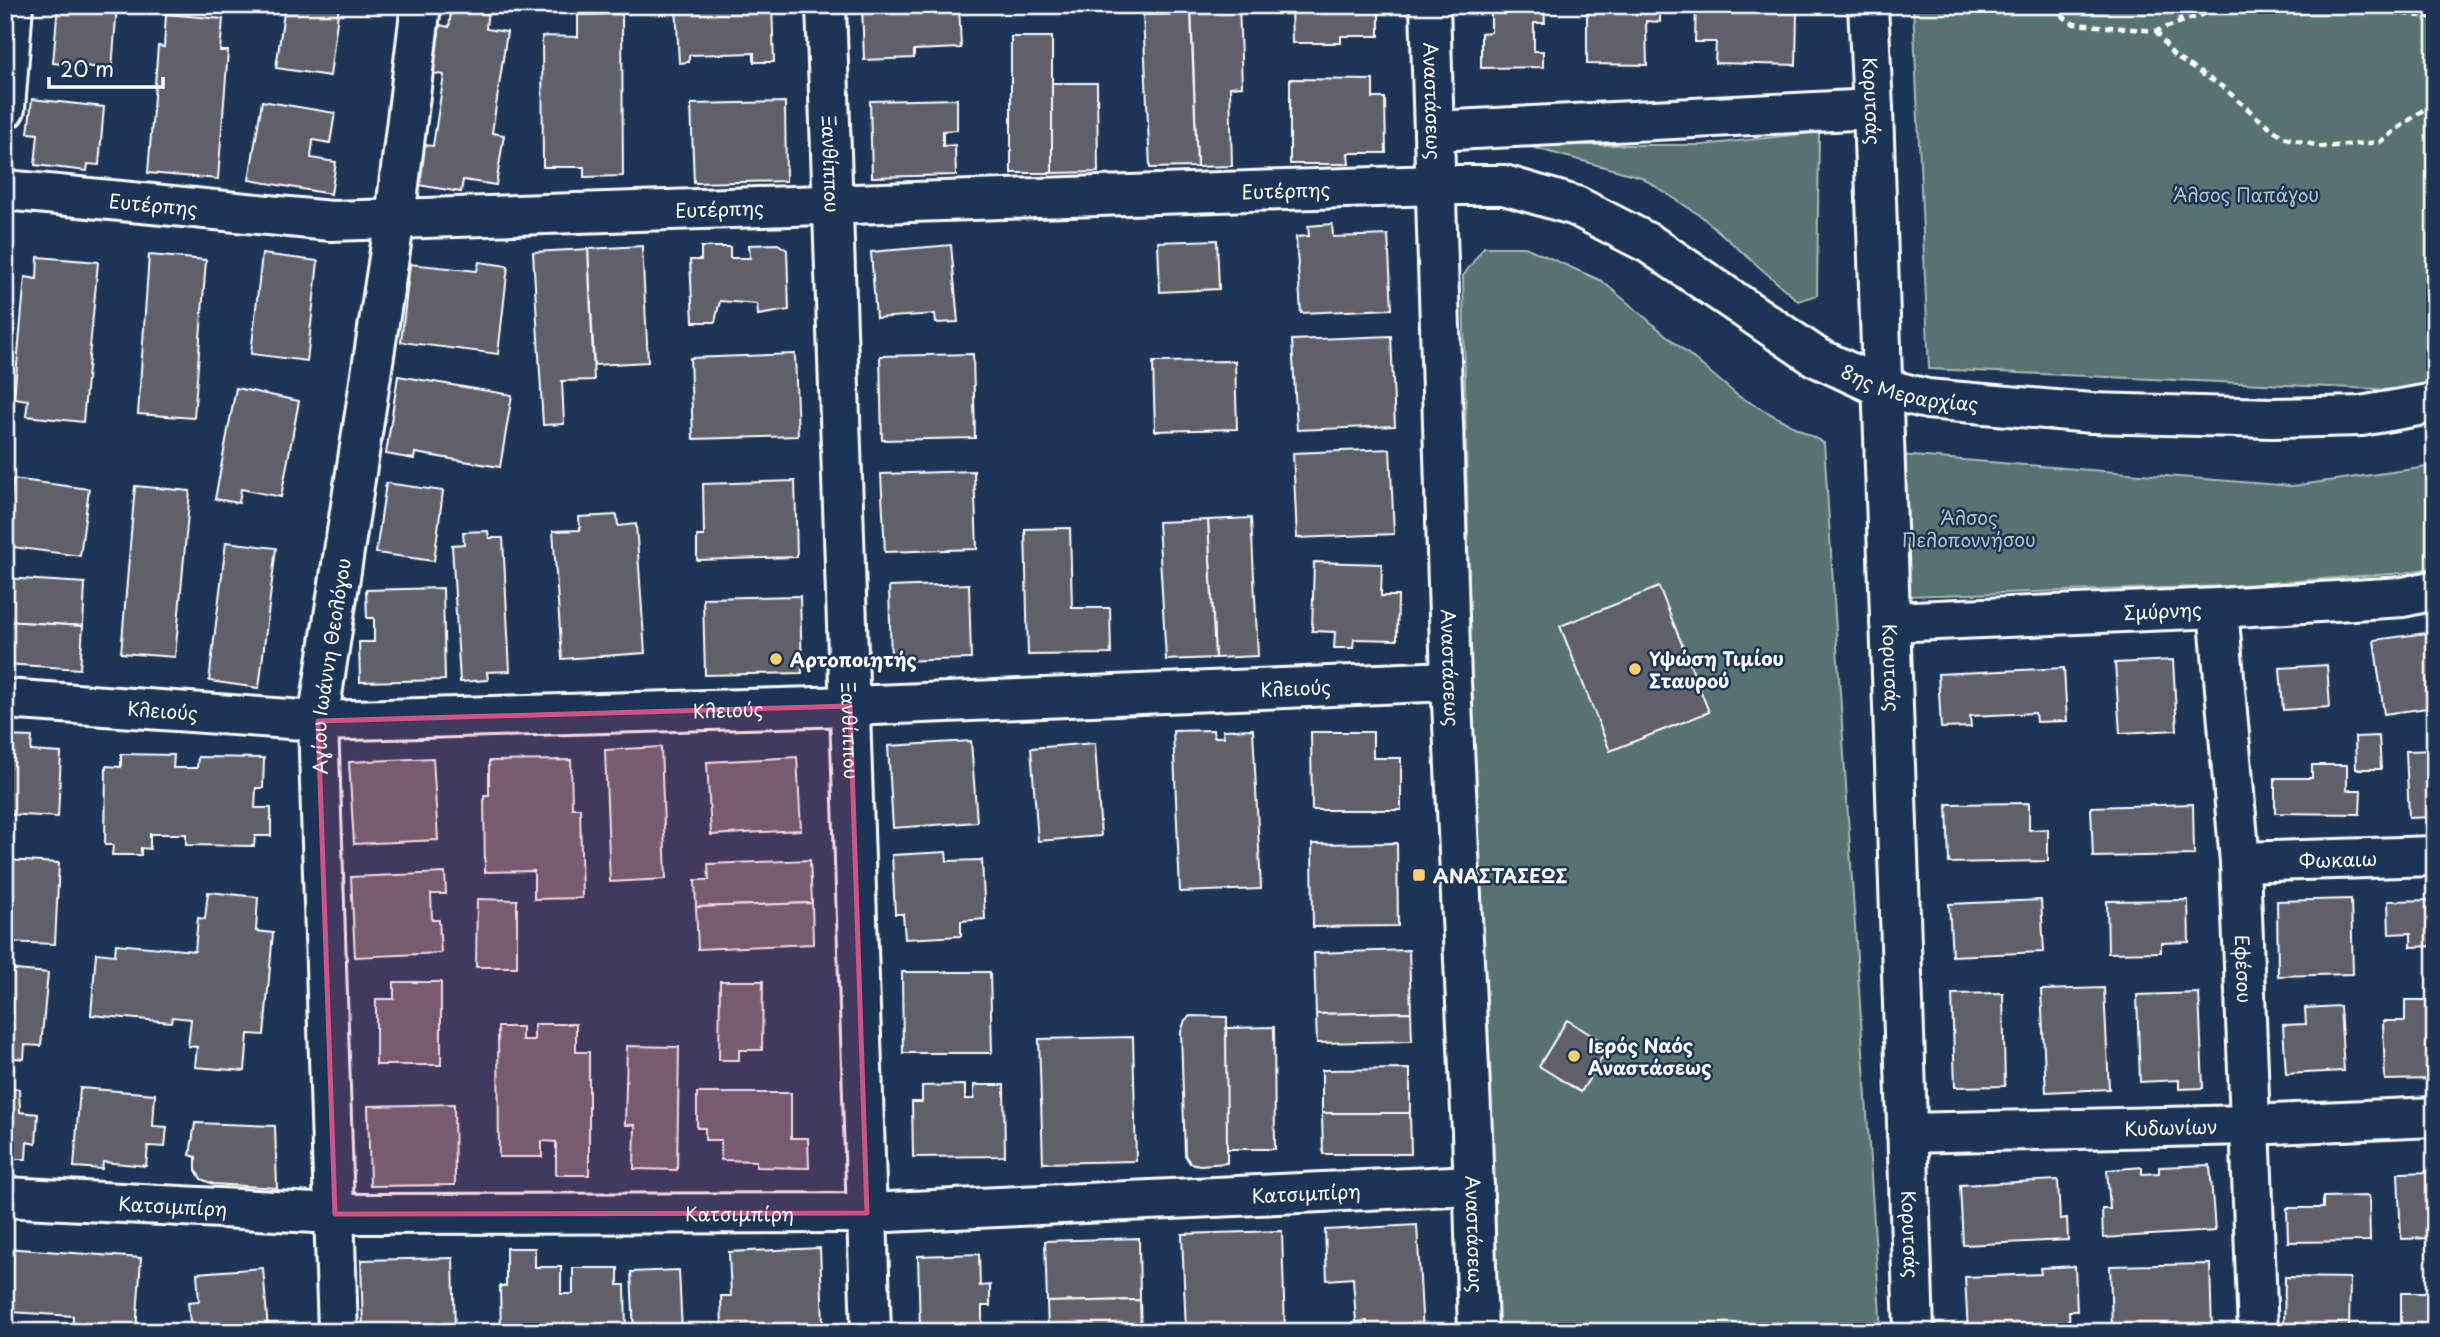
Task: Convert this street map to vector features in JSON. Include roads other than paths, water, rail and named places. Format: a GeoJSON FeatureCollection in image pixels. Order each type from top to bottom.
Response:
{"type":"FeatureCollection","features":[{"type":"Feature","properties":{"kind":"street"},"geometry":{"type":"LineString","coordinates":[[5,109],[13,5]]}},
{"type":"Feature","properties":{"kind":"street","name":"Αγίου Ιωάννη Θεολόγου"},"geometry":{"type":"LineString","coordinates":[[338,1332],[318,721],[395,218],[421,5]]}},
{"type":"Feature","properties":{"kind":"street","name":"Ξανθίππου"},"geometry":{"type":"LineString","coordinates":[[826,5],[871,1332]]}},
{"type":"Feature","properties":{"kind":"street","name":"Αναστάσεως"},"geometry":{"type":"LineString","coordinates":[[1430,5],[1451,681],[1478,1332]]}},
{"type":"Feature","properties":{"kind":"street","name":"Κορυτσάς"},"geometry":{"type":"LineString","coordinates":[[1868,5],[1914,1332]]}},
{"type":"Feature","properties":{"kind":"street"},"geometry":{"type":"LineString","coordinates":[[1434,131],[1873,109]]}},
{"type":"Feature","properties":{"kind":"street","name":"Ευτέρπης"},"geometry":{"type":"LineString","coordinates":[[5,190],[331,221],[1436,185]]}},
{"type":"Feature","properties":{"kind":"street","name":"8ης Μεραρχίας"},"geometry":{"type":"LineString","coordinates":[[1436,185],[1504,185],[1576,206],[1650,244],[1816,357],[1883,388],[1927,399],[2091,413],[2245,418],[2361,416],[2435,403]]}},
{"type":"Feature","properties":{"kind":"street","name":"Σμύρνης"},"geometry":{"type":"LineString","coordinates":[[1890,622],[2218,608],[2403,597],[2435,590]]}},
{"type":"Feature","properties":{"kind":"street","name":"Εφέσου"},"geometry":{"type":"LineString","coordinates":[[2218,608],[2240,862],[2258,1332]]}},
{"type":"Feature","properties":{"kind":"street","name":"Κλειούς"},"geometry":{"type":"LineString","coordinates":[[5,699],[318,721],[850,706],[1451,681]]}},
{"type":"Feature","properties":{"kind":"street","name":"Φωκαιω"},"geometry":{"type":"LineString","coordinates":[[2240,862],[2435,856]]}},
{"type":"Feature","properties":{"kind":"street","name":"Κυδωνίων"},"geometry":{"type":"LineString","coordinates":[[1908,1133],[2248,1125],[2435,1117]]}},
{"type":"Feature","properties":{"kind":"street","name":"Κατσιμπίρη"},"geometry":{"type":"LineString","coordinates":[[5,1197],[335,1214],[867,1213],[1474,1185]]}},
{"type":"Feature","properties":{"kind":"place","name":"Αρτοποιητής"},"geometry":{"type":"Point","coordinates":[776,659]}},
{"type":"Feature","properties":{"kind":"place","name":"Υψώση Τιμίου Σταυρού"},"geometry":{"type":"Point","coordinates":[1635,669]}},
{"type":"Feature","properties":{"kind":"place","name":"ΑΝΑΣΤΑΣΕΩΣ"},"geometry":{"type":"Point","coordinates":[1419,875]}},
{"type":"Feature","properties":{"kind":"place","name":"Ιερός Ναός Αναστάσεως"},"geometry":{"type":"Point","coordinates":[1574,1056]}},
{"type":"Feature","properties":{"kind":"park label","name":"Άλσος Παπάγου"},"geometry":{"type":"Point","coordinates":[2246,194]}},
{"type":"Feature","properties":{"kind":"park label","name":"Άλσος Πελοποννήσου"},"geometry":{"type":"Point","coordinates":[1969,528]}}]}
